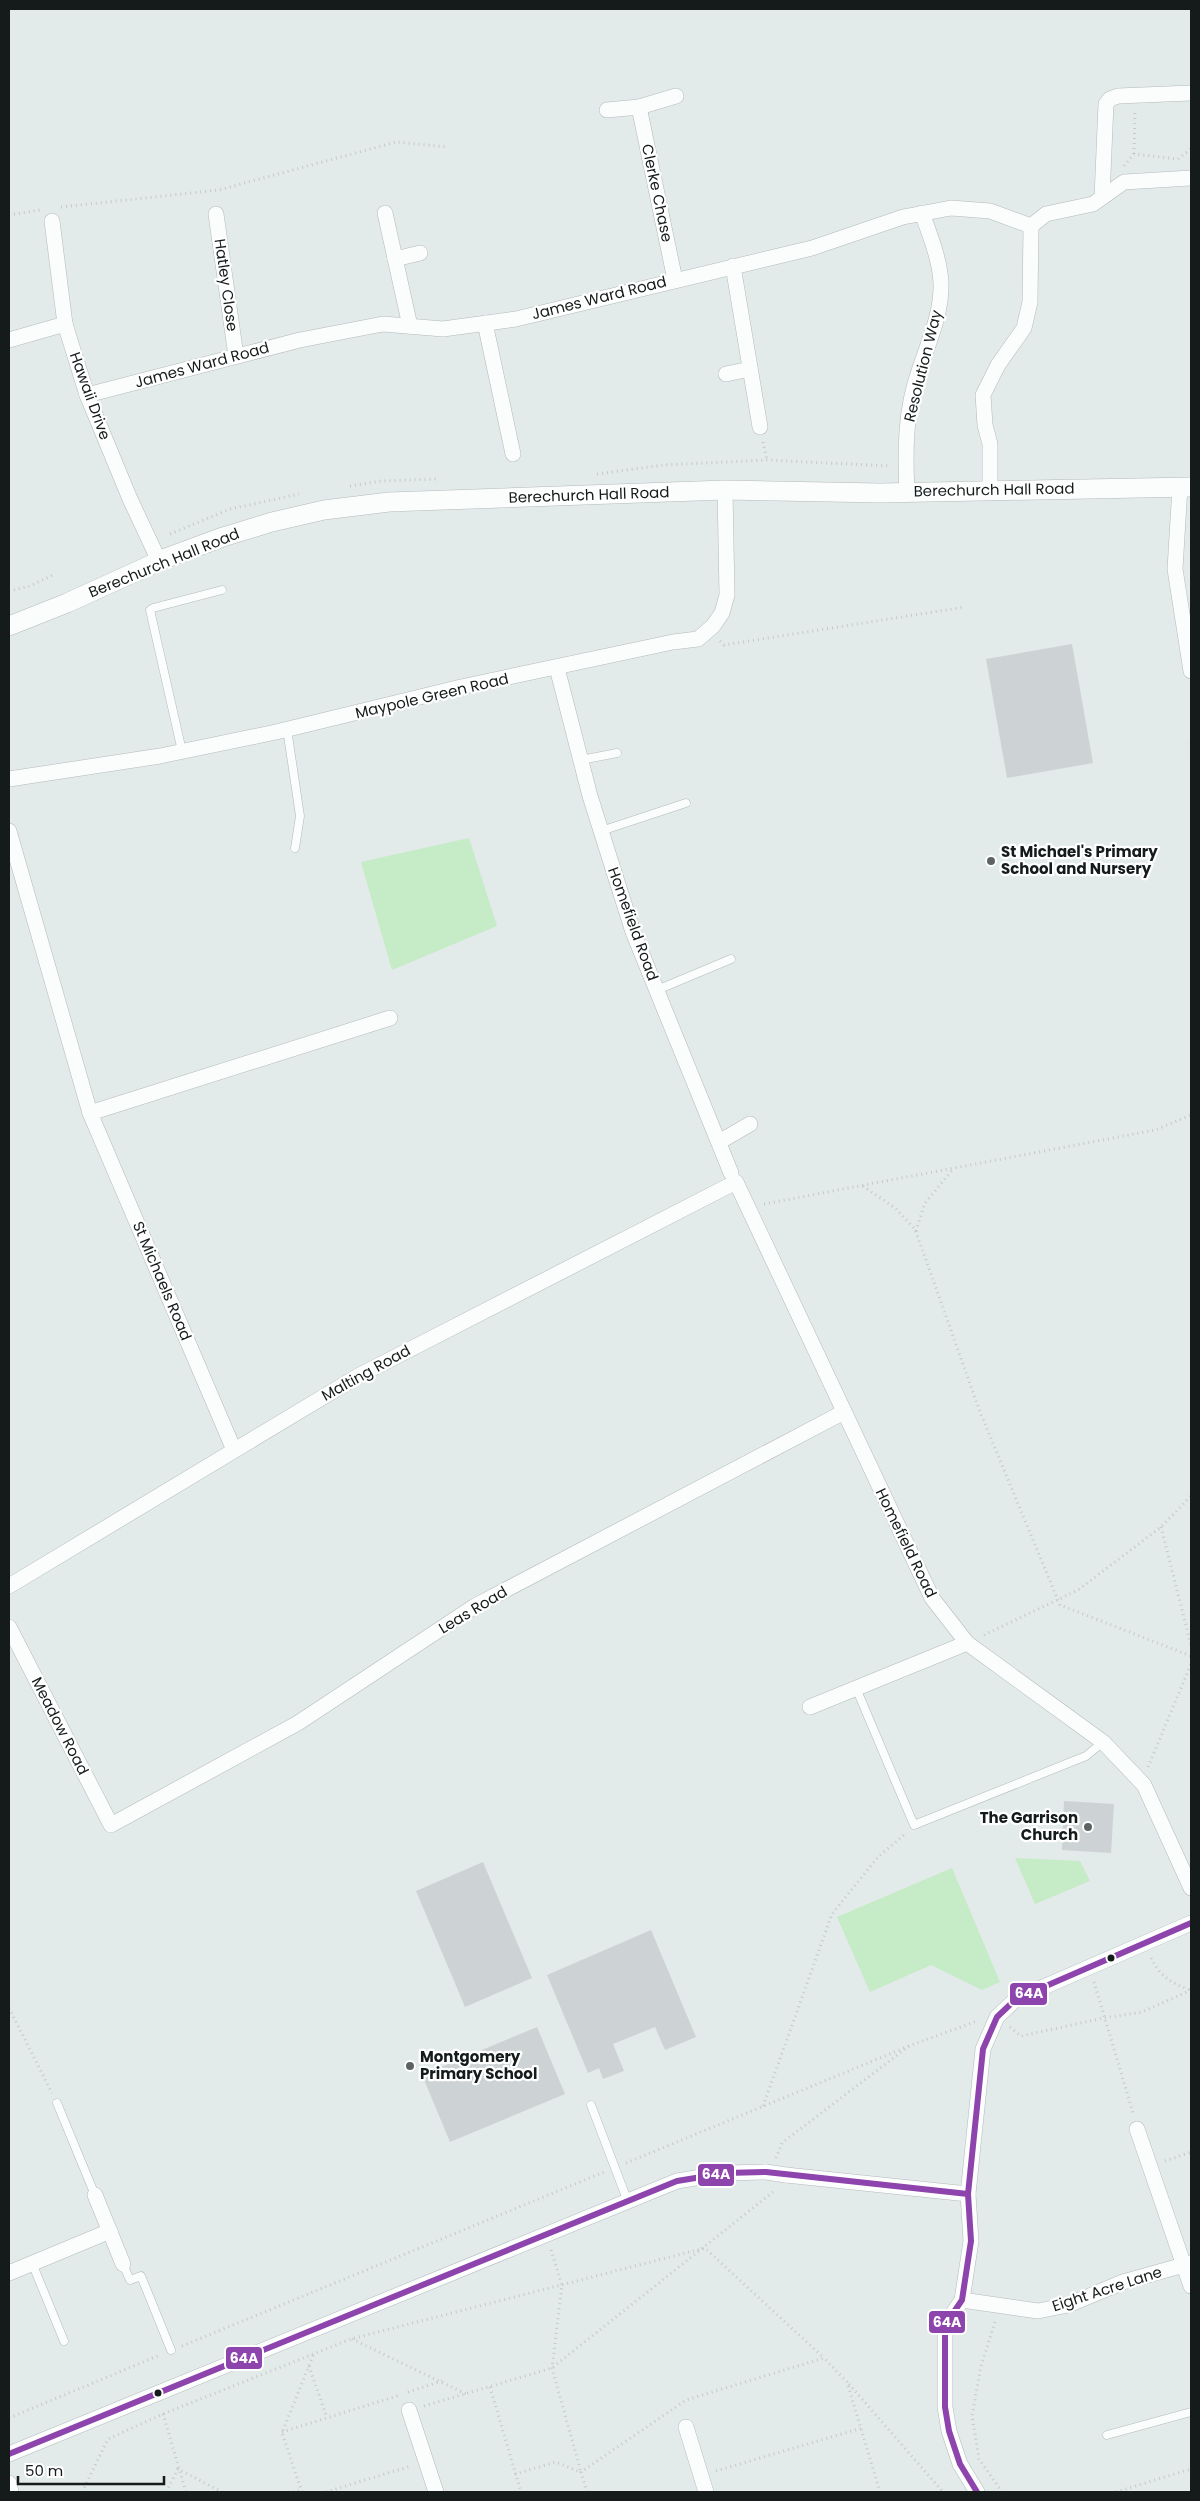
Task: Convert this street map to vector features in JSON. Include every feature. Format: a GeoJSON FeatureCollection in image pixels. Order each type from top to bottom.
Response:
{"type":"FeatureCollection","features":[{"type":"Feature","properties":{"kind":"street"},"geometry":{"type":"LineString","coordinates":[[1102,197],[1106,104],[1110,99],[1118,96],[1191,93]]}},
{"type":"Feature","properties":{"kind":"street"},"geometry":{"type":"LineString","coordinates":[[606,110],[639,107],[676,96]]}},
{"type":"Feature","properties":{"kind":"street","name":"Clerke Chase"},"geometry":{"type":"LineString","coordinates":[[639,107],[675,280]]}},
{"type":"Feature","properties":{"kind":"street"},"geometry":{"type":"LineString","coordinates":[[990,490],[990,444],[985,425],[984,395],[998,365],[1024,328],[1030,302],[1031,226],[1046,214],[1093,204],[1124,182],[1191,178]]}},
{"type":"Feature","properties":{"kind":"street","name":"James Ward Road"},"geometry":{"type":"LineString","coordinates":[[87,395],[300,340],[383,324],[443,329],[516,319],[812,248],[903,217],[922,213],[951,208],[990,211],[1031,226]]}},
{"type":"Feature","properties":{"kind":"street","name":"Hawaii Drive"},"geometry":{"type":"LineString","coordinates":[[51,213],[66,324],[87,395],[130,499],[159,561]]}},
{"type":"Feature","properties":{"kind":"street"},"geometry":{"type":"LineString","coordinates":[[385,213],[410,326]]}},
{"type":"Feature","properties":{"kind":"street","name":"Resolution Way"},"geometry":{"type":"LineString","coordinates":[[907,492],[905,459],[909,416],[918,372],[928,352],[936,319],[941,283],[922,213]]}},
{"type":"Feature","properties":{"kind":"street","name":"Hatley Close"},"geometry":{"type":"LineString","coordinates":[[216,214],[236,356]]}},
{"type":"Feature","properties":{"kind":"street"},"geometry":{"type":"LineString","coordinates":[[395,260],[420,253]]}},
{"type":"Feature","properties":{"kind":"street"},"geometry":{"type":"LineString","coordinates":[[733,266],[760,427]]}},
{"type":"Feature","properties":{"kind":"street"},"geometry":{"type":"LineString","coordinates":[[485,323],[513,454]]}},
{"type":"Feature","properties":{"kind":"street"},"geometry":{"type":"LineString","coordinates":[[9,340],[66,324]]}},
{"type":"Feature","properties":{"kind":"street"},"geometry":{"type":"LineString","coordinates":[[726,374],[750,369]]}},
{"type":"Feature","properties":{"kind":"street"},"geometry":{"type":"LineString","coordinates":[[1186,487],[1175,569],[1187,620],[1191,671]]}},
{"type":"Feature","properties":{"kind":"street","name":"Berechurch Hall Road"},"geometry":{"type":"LineString","coordinates":[[9,626],[159,561],[223,537],[272,522],[324,510],[389,502],[725,490],[907,492],[1186,487]]}},
{"type":"Feature","properties":{"kind":"street","name":"Maypole Green Road"},"geometry":{"type":"LineString","coordinates":[[9,779],[182,751],[287,729],[461,687],[673,642],[698,639],[722,613],[727,595],[725,490]]}},
{"type":"Feature","properties":{"kind":"street","name":"Homefield Road"},"geometry":{"type":"LineString","coordinates":[[557,668],[601,830],[633,932],[748,1209],[932,1598],[967,1643],[1103,1742],[1144,1785],[1191,1888]]}},
{"type":"Feature","properties":{"kind":"street","name":"St Michaels Road"},"geometry":{"type":"LineString","coordinates":[[9,831],[90,1113],[234,1450]]}},
{"type":"Feature","properties":{"kind":"street"},"geometry":{"type":"LineString","coordinates":[[90,1113],[390,1018]]}},
{"type":"Feature","properties":{"kind":"street"},"geometry":{"type":"LineString","coordinates":[[719,1142],[750,1124]]}},
{"type":"Feature","properties":{"kind":"street","name":"Malting Road"},"geometry":{"type":"LineString","coordinates":[[9,1586],[358,1376],[734,1177]]}},
{"type":"Feature","properties":{"kind":"street","name":"Leas Road"},"geometry":{"type":"LineString","coordinates":[[111,1824],[298,1723],[475,1606],[844,1412]]}},
{"type":"Feature","properties":{"kind":"street","name":"Meadow Road"},"geometry":{"type":"LineString","coordinates":[[9,1627],[111,1824]]}},
{"type":"Feature","properties":{"kind":"street"},"geometry":{"type":"LineString","coordinates":[[810,1707],[967,1643]]}},
{"type":"Feature","properties":{"kind":"street"},"geometry":{"type":"LineString","coordinates":[[977,2492],[960,2464],[948,2431],[945,2406],[945,2325],[962,2300],[971,2241],[968,2194],[983,2049],[997,2017],[1016,1999],[1191,1923]]}},
{"type":"Feature","properties":{"kind":"street"},"geometry":{"type":"LineString","coordinates":[[1137,2128],[1188,2264],[1191,2286]]}},
{"type":"Feature","properties":{"kind":"street"},"geometry":{"type":"LineString","coordinates":[[9,2454],[547,2236],[677,2181],[726,2173],[766,2172],[968,2194]]}},
{"type":"Feature","properties":{"kind":"street"},"geometry":{"type":"LineString","coordinates":[[95,2195],[123,2264]]}},
{"type":"Feature","properties":{"kind":"street"},"geometry":{"type":"LineString","coordinates":[[9,2273],[110,2231]]}},
{"type":"Feature","properties":{"kind":"street","name":"Eight Acre Lane"},"geometry":{"type":"LineString","coordinates":[[962,2300],[1038,2311],[1068,2305],[1123,2282],[1188,2264]]}},
{"type":"Feature","properties":{"kind":"street"},"geometry":{"type":"LineString","coordinates":[[409,2410],[436,2492]]}},
{"type":"Feature","properties":{"kind":"street"},"geometry":{"type":"LineString","coordinates":[[686,2427],[706,2492]]}},
{"type":"Feature","properties":{"kind":"street"},"geometry":{"type":"LineString","coordinates":[[9,2484],[11,2492]]}},
{"type":"Feature","properties":{"kind":"lane"},"geometry":{"type":"LineString","coordinates":[[182,751],[150,610],[222,590]]}},
{"type":"Feature","properties":{"kind":"lane"},"geometry":{"type":"LineString","coordinates":[[287,729],[300,816],[295,848]]}},
{"type":"Feature","properties":{"kind":"lane"},"geometry":{"type":"LineString","coordinates":[[581,760],[617,753]]}},
{"type":"Feature","properties":{"kind":"lane"},"geometry":{"type":"LineString","coordinates":[[601,830],[686,803]]}},
{"type":"Feature","properties":{"kind":"lane"},"geometry":{"type":"LineString","coordinates":[[657,990],[731,959]]}},
{"type":"Feature","properties":{"kind":"lane"},"geometry":{"type":"LineString","coordinates":[[856,1688],[914,1825],[1086,1756],[1103,1742]]}},
{"type":"Feature","properties":{"kind":"lane"},"geometry":{"type":"LineString","coordinates":[[57,2103],[95,2195]]}},
{"type":"Feature","properties":{"kind":"lane"},"geometry":{"type":"LineString","coordinates":[[591,2105],[605,2138],[606,2150],[628,2202]]}},
{"type":"Feature","properties":{"kind":"lane"},"geometry":{"type":"LineString","coordinates":[[32,2263],[64,2341]]}},
{"type":"Feature","properties":{"kind":"lane"},"geometry":{"type":"LineString","coordinates":[[123,2264],[130,2280],[141,2276],[171,2350]]}},
{"type":"Feature","properties":{"kind":"lane"},"geometry":{"type":"LineString","coordinates":[[1107,2435],[1191,2412]]}},
{"type":"Feature","properties":{"kind":"path"},"geometry":{"type":"LineString","coordinates":[[1124,182],[1119,172],[1134,154],[1136,95]]}},
{"type":"Feature","properties":{"kind":"path"},"geometry":{"type":"LineString","coordinates":[[9,215],[51,213],[219,190],[396,142],[448,147]]}},
{"type":"Feature","properties":{"kind":"path"},"geometry":{"type":"LineString","coordinates":[[1134,154],[1178,160],[1191,149]]}},
{"type":"Feature","properties":{"kind":"path"},"geometry":{"type":"LineString","coordinates":[[9,591],[30,586],[55,574]]}},
{"type":"Feature","properties":{"kind":"path"},"geometry":{"type":"LineString","coordinates":[[708,630],[724,646],[965,607]]}},
{"type":"Feature","properties":{"kind":"path"},"geometry":{"type":"LineString","coordinates":[[1191,743],[1191,754]]}},
{"type":"Feature","properties":{"kind":"path"},"geometry":{"type":"LineString","coordinates":[[748,1209],[1155,1130],[1191,1115]]}},
{"type":"Feature","properties":{"kind":"path"},"geometry":{"type":"LineString","coordinates":[[916,1232],[925,1203],[954,1168]]}},
{"type":"Feature","properties":{"kind":"path"},"geometry":{"type":"LineString","coordinates":[[863,1186],[896,1208],[916,1232],[980,1412],[1060,1605],[1191,1656]]}},
{"type":"Feature","properties":{"kind":"path"},"geometry":{"type":"LineString","coordinates":[[967,1643],[1078,1590],[1161,1527],[1191,1496]]}},
{"type":"Feature","properties":{"kind":"path"},"geometry":{"type":"LineString","coordinates":[[1161,1527],[1191,1645]]}},
{"type":"Feature","properties":{"kind":"path"},"geometry":{"type":"LineString","coordinates":[[1138,1779],[1150,1766],[1191,1664]]}},
{"type":"Feature","properties":{"kind":"path"},"geometry":{"type":"LineString","coordinates":[[763,2106],[832,1914],[878,1857],[914,1825]]}},
{"type":"Feature","properties":{"kind":"path"},"geometry":{"type":"LineString","coordinates":[[1144,1944],[1163,1976],[1173,1984],[1191,1990]]}},
{"type":"Feature","properties":{"kind":"path"},"geometry":{"type":"LineString","coordinates":[[1090,1967],[1137,2128]]}},
{"type":"Feature","properties":{"kind":"path"},"geometry":{"type":"LineString","coordinates":[[9,2008],[57,2103]]}},
{"type":"Feature","properties":{"kind":"path"},"geometry":{"type":"LineString","coordinates":[[9,2418],[909,2046]]}},
{"type":"Feature","properties":{"kind":"path"},"geometry":{"type":"LineString","coordinates":[[1151,2167],[1191,2152]]}},
{"type":"Feature","properties":{"kind":"path"},"geometry":{"type":"LineString","coordinates":[[547,2236],[562,2285],[552,2368],[587,2492]]}},
{"type":"Feature","properties":{"kind":"path"},"geometry":{"type":"LineString","coordinates":[[82,2492],[108,2439],[163,2414],[314,2352],[351,2339],[705,2248],[824,2358],[943,2492]]}},
{"type":"Feature","properties":{"kind":"path"},"geometry":{"type":"LineString","coordinates":[[1000,2307],[981,2366],[972,2416],[979,2459],[1002,2492]]}},
{"type":"Feature","properties":{"kind":"path"},"geometry":{"type":"LineString","coordinates":[[293,2492],[302,2491],[282,2432],[324,2326],[466,2394]]}},
{"type":"Feature","properties":{"kind":"path"},"geometry":{"type":"LineString","coordinates":[[581,2472],[686,2400],[824,2358]]}},
{"type":"Feature","properties":{"kind":"path"},"geometry":{"type":"LineString","coordinates":[[308,2366],[327,2418]]}},
{"type":"Feature","properties":{"kind":"path"},"geometry":{"type":"LineString","coordinates":[[282,2432],[442,2381]]}},
{"type":"Feature","properties":{"kind":"path"},"geometry":{"type":"LineString","coordinates":[[847,2382],[880,2492]]}},
{"type":"Feature","properties":{"kind":"path"},"geometry":{"type":"LineString","coordinates":[[490,2387],[521,2492]]}},
{"type":"Feature","properties":{"kind":"path"},"geometry":{"type":"LineString","coordinates":[[157,2395],[186,2492]]}},
{"type":"Feature","properties":{"kind":"path"},"geometry":{"type":"LineString","coordinates":[[701,2475],[862,2428]]}},
{"type":"Feature","properties":{"kind":"path"},"geometry":{"type":"LineString","coordinates":[[326,2492],[426,2462]]}},
{"type":"Feature","properties":{"kind":"path"},"geometry":{"type":"LineString","coordinates":[[515,2474],[556,2462],[581,2472]]}},
{"type":"Feature","properties":{"kind":"path"},"geometry":{"type":"LineString","coordinates":[[166,2492],[178,2469]]}},
{"type":"Feature","properties":{"kind":"path"},"geometry":{"type":"LineString","coordinates":[[178,2469],[222,2492]]}},
{"type":"Feature","properties":{"kind":"path"},"geometry":{"type":"LineString","coordinates":[[1116,2492],[1191,2469]]}},
{"type":"Feature","properties":{"kind":"green space"},"geometry":{"type":"Polygon","coordinates":[[[469,838],[497,926],[392,970],[361,862],[469,838]]]}},
{"type":"Feature","properties":{"kind":"green space"},"geometry":{"type":"Polygon","coordinates":[[[1015,1858],[1080,1861],[1090,1881],[1035,1904],[1015,1858]]]}},
{"type":"Feature","properties":{"kind":"green space"},"geometry":{"type":"Polygon","coordinates":[[[952,1868],[1000,1982],[982,1990],[931,1965],[870,1992],[837,1917],[952,1868]]]}},
{"type":"Feature","properties":{"kind":"building"},"geometry":{"type":"Polygon","coordinates":[[[1072,644],[1093,763],[1007,778],[986,659],[1072,644]]]}},
{"type":"Feature","properties":{"kind":"building","name":"The Garrison Church"},"geometry":{"type":"Polygon","coordinates":[[[1064,1801],[1114,1804],[1111,1853],[1062,1850],[1064,1801]]]}},
{"type":"Feature","properties":{"kind":"building"},"geometry":{"type":"Polygon","coordinates":[[[483,1862],[532,1978],[465,2007],[416,1891],[483,1862]]]}},
{"type":"Feature","properties":{"kind":"building"},"geometry":{"type":"Polygon","coordinates":[[[651,1930],[696,2037],[665,2050],[655,2027],[613,2044],[624,2071],[603,2079],[599,2068],[588,2073],[547,1975],[651,1930]]]}},
{"type":"Feature","properties":{"kind":"building"},"geometry":{"type":"Polygon","coordinates":[[[537,2027],[565,2094],[450,2142],[422,2075],[537,2027]]]}},
{"type":"Feature","properties":{"kind":"transit line","name":"64A"},"geometry":{"type":"LineString","coordinates":[[977,2492],[960,2464],[949,2431],[945,2407],[945,2325],[962,2300],[971,2241],[968,2194],[983,2049],[997,2017],[1016,1999],[1191,1923]]}},
{"type":"Feature","properties":{"kind":"transit line","name":"64A"},"geometry":{"type":"LineString","coordinates":[[9,2454],[677,2181],[726,2173],[766,2172],[968,2194]]}},
{"type":"Feature","properties":{"kind":"place","name":"St Michael's Primary School and Nursery"},"geometry":{"type":"Point","coordinates":[991,861]}},
{"type":"Feature","properties":{"kind":"place","name":"The Garrison Church"},"geometry":{"type":"Point","coordinates":[1088,1827]}},
{"type":"Feature","properties":{"kind":"place","name":"Montgomery Primary School"},"geometry":{"type":"Point","coordinates":[410,2066]}}]}
